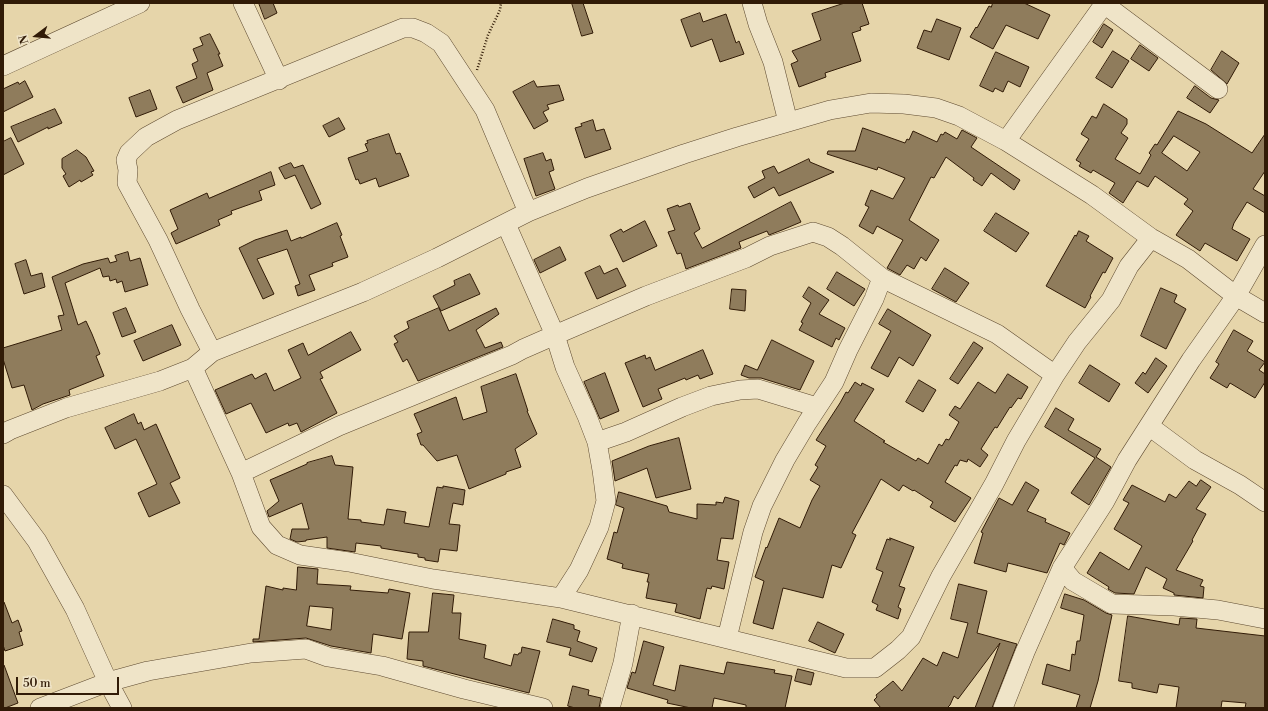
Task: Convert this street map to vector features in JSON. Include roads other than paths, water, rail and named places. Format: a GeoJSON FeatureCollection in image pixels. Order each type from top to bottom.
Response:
{"type":"FeatureCollection","features":[{"type":"Feature","properties":{"kind":"street"},"geometry":{"type":"LineString","coordinates":[[3,66],[140,3]]}},
{"type":"Feature","properties":{"kind":"street"},"geometry":{"type":"LineString","coordinates":[[243,3],[279,80]]}},
{"type":"Feature","properties":{"kind":"street"},"geometry":{"type":"LineString","coordinates":[[752,3],[758,24],[773,62],[788,122]]}},
{"type":"Feature","properties":{"kind":"street"},"geometry":{"type":"LineString","coordinates":[[1006,141],[1104,3],[1218,89]]}},
{"type":"Feature","properties":{"kind":"street"},"geometry":{"type":"LineString","coordinates":[[212,352],[158,240],[127,183],[128,170],[126,160],[129,153],[146,137],[177,120],[279,80],[403,28],[413,28],[426,33],[441,43],[485,110],[528,212]]}},
{"type":"Feature","properties":{"kind":"street"},"geometry":{"type":"LineString","coordinates":[[3,434],[66,408],[160,381],[193,368],[212,352],[363,292],[437,258],[528,212],[587,188],[684,154],[788,122],[830,110],[871,103],[904,104],[936,108],[959,116],[1006,141],[1092,195],[1151,238],[1188,259],[1236,296],[1265,312]]}},
{"type":"Feature","properties":{"kind":"street"},"geometry":{"type":"LineString","coordinates":[[506,224],[555,335],[565,366],[587,416],[597,442],[602,470],[606,502],[599,526],[579,570],[561,598]]}},
{"type":"Feature","properties":{"kind":"street"},"geometry":{"type":"LineString","coordinates":[[241,473],[339,426],[506,357],[646,296],[746,258],[770,246],[813,232],[828,237],[842,246],[882,278],[997,334],[1054,375]]}},
{"type":"Feature","properties":{"kind":"street"},"geometry":{"type":"LineString","coordinates":[[193,368],[241,473],[261,527],[276,545],[300,555],[561,598],[632,614],[846,668],[875,668],[898,650],[911,637],[942,576],[1054,375],[1077,342],[1111,300],[1129,266],[1151,238]]}},
{"type":"Feature","properties":{"kind":"street"},"geometry":{"type":"LineString","coordinates":[[1003,708],[1025,652],[1062,568],[1105,501],[1127,460],[1191,360],[1236,296],[1265,245]]}},
{"type":"Feature","properties":{"kind":"street"},"geometry":{"type":"LineString","coordinates":[[727,638],[753,532],[762,506],[784,460],[834,382],[848,350],[874,299],[882,278]]}},
{"type":"Feature","properties":{"kind":"street"},"geometry":{"type":"LineString","coordinates":[[597,442],[626,432],[711,396],[740,390],[758,390],[817,407]]}},
{"type":"Feature","properties":{"kind":"street"},"geometry":{"type":"LineString","coordinates":[[1149,426],[1194,460],[1240,485],[1265,502]]}},
{"type":"Feature","properties":{"kind":"street"},"geometry":{"type":"LineString","coordinates":[[3,495],[37,541],[75,609],[108,682],[122,708]]}},
{"type":"Feature","properties":{"kind":"street"},"geometry":{"type":"LineString","coordinates":[[1062,568],[1073,581],[1112,604],[1174,606],[1218,610],[1265,619]]}},
{"type":"Feature","properties":{"kind":"street"},"geometry":{"type":"LineString","coordinates":[[610,708],[624,663],[632,614]]}},
{"type":"Feature","properties":{"kind":"street"},"geometry":{"type":"LineString","coordinates":[[40,708],[108,682],[148,671],[251,653],[306,649],[328,657],[382,666],[464,689],[543,708]]}}]}
